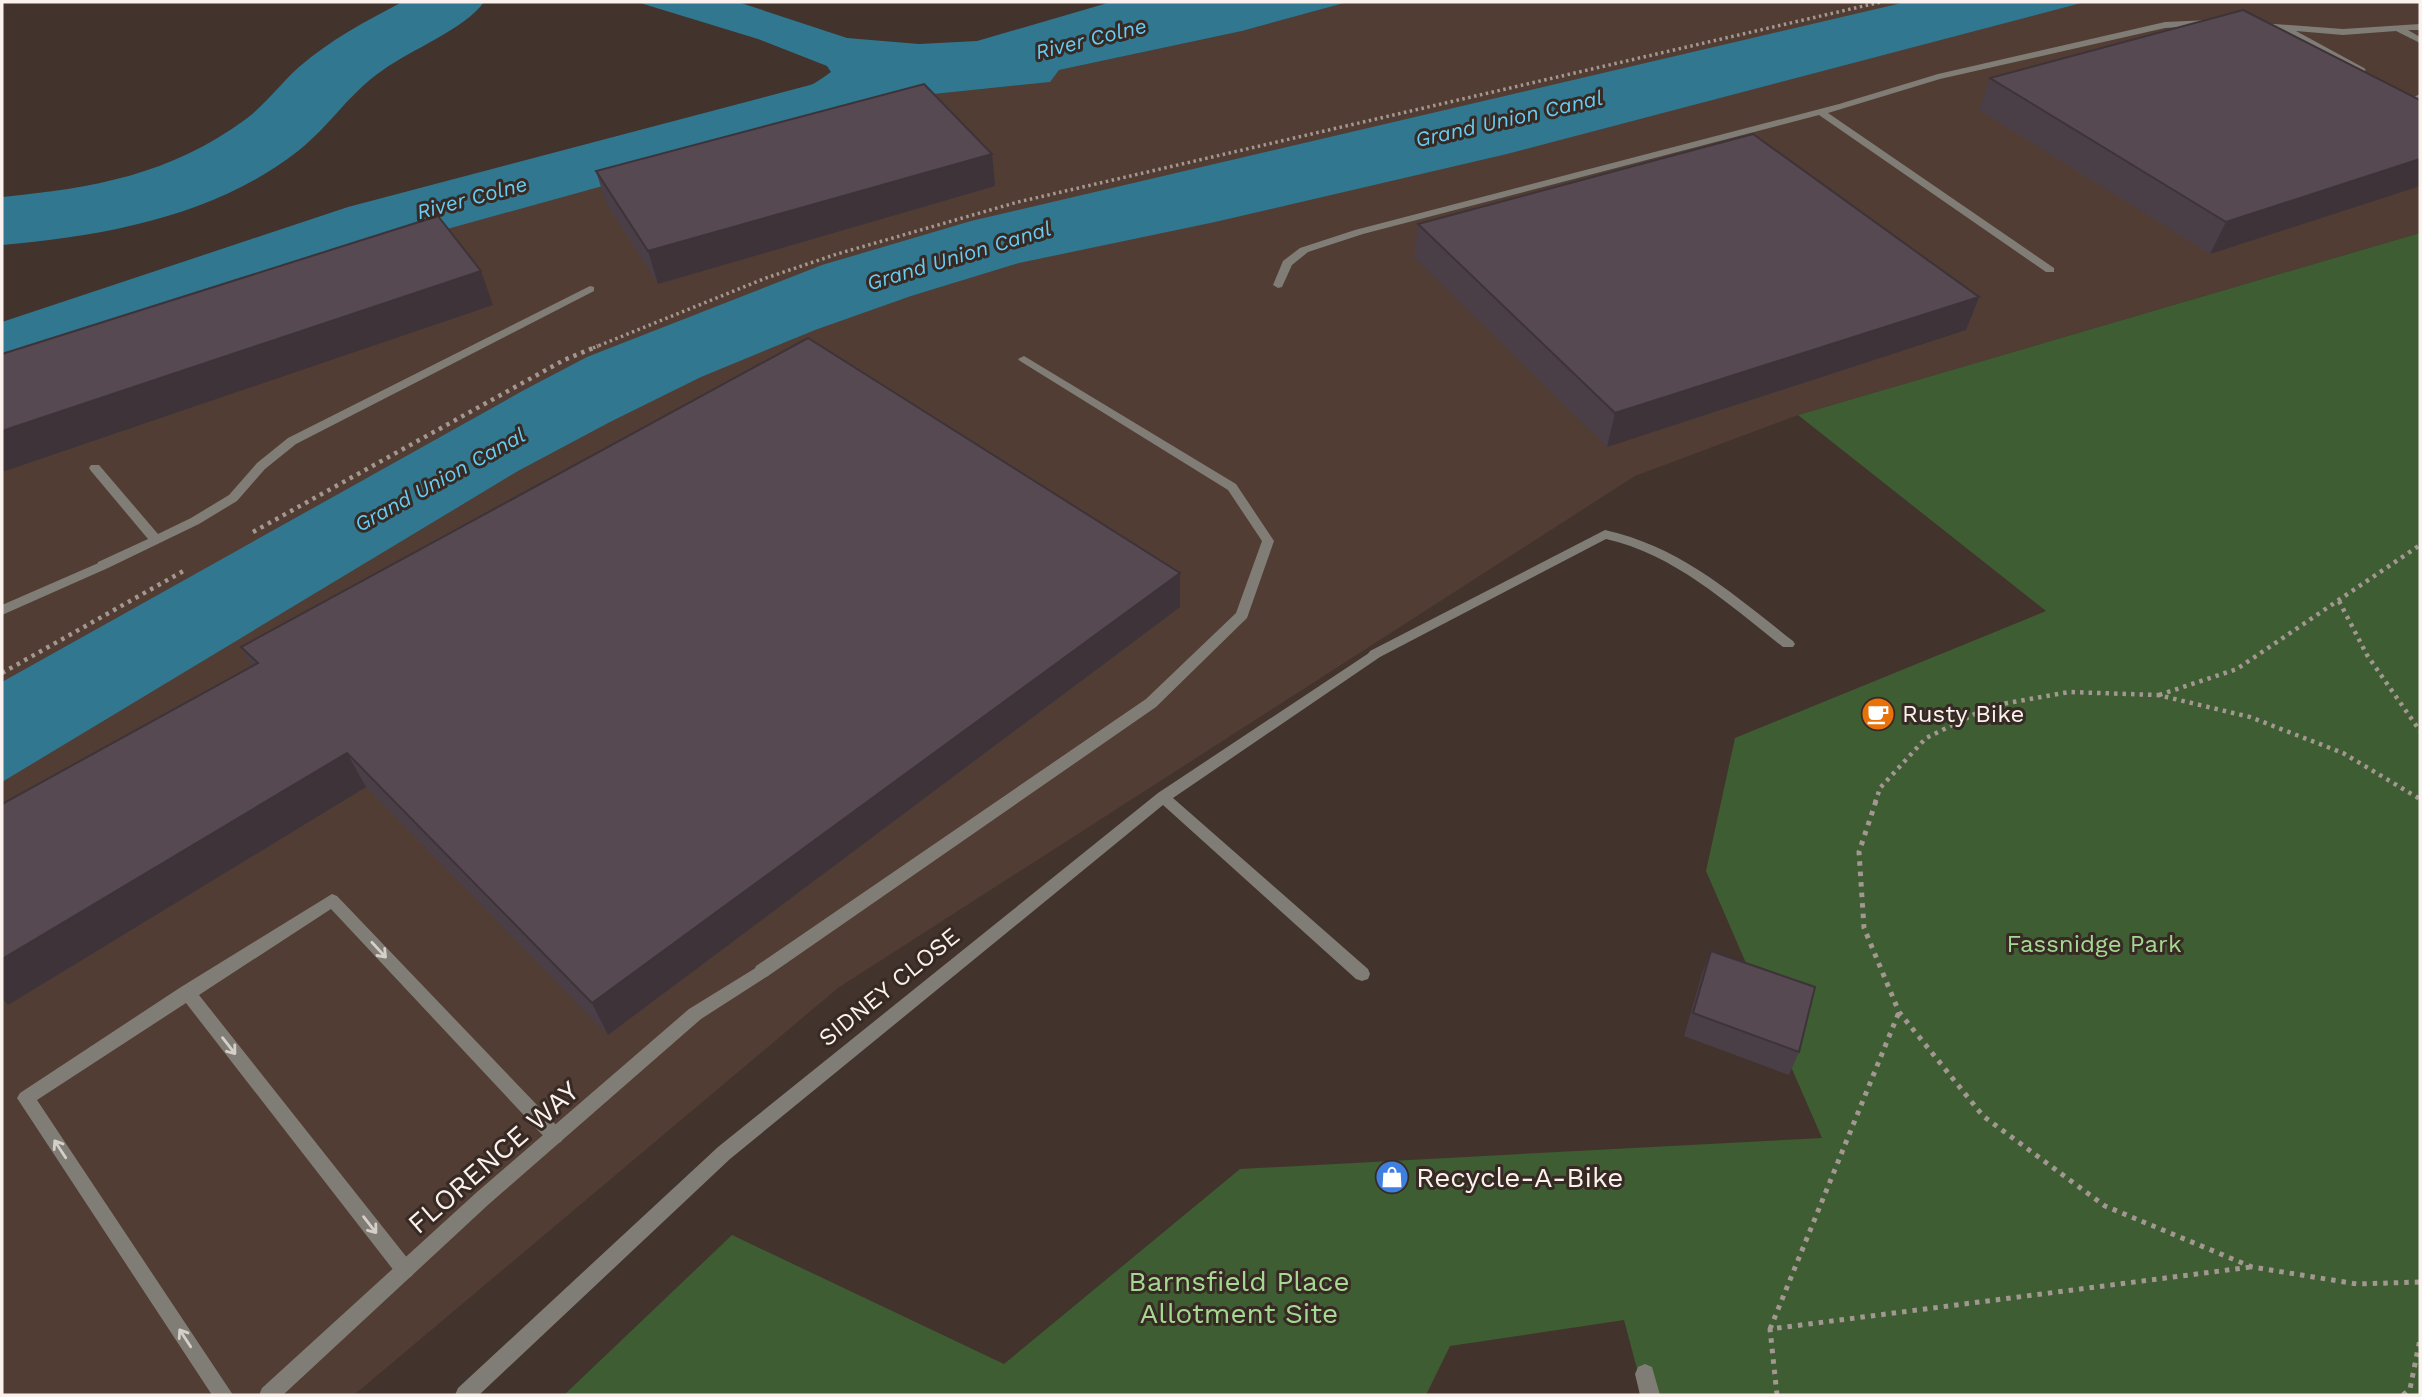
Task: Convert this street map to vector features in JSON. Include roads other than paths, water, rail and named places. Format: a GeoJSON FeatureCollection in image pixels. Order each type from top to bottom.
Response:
{"type":"FeatureCollection","features":[{"type":"Feature","properties":{"kind":"street"},"geometry":{"type":"LineString","coordinates":[[1278,285],[1287,263],[1304,250],[1359,232],[1821,112],[1938,77],[2090,40],[2165,25],[2215,23]]}},
{"type":"Feature","properties":{"kind":"street"},"geometry":{"type":"LineString","coordinates":[[2255,26],[2343,32],[2420,27]]}},
{"type":"Feature","properties":{"kind":"street"},"geometry":{"type":"LineString","coordinates":[[2282,27],[2366,73]]}},
{"type":"Feature","properties":{"kind":"street"},"geometry":{"type":"LineString","coordinates":[[2397,29],[2420,40]]}},
{"type":"Feature","properties":{"kind":"street"},"geometry":{"type":"LineString","coordinates":[[1821,112],[2050,270]]}},
{"type":"Feature","properties":{"kind":"street"},"geometry":{"type":"LineString","coordinates":[[2,610],[195,521],[233,498],[261,466],[292,441],[590,289]]}},
{"type":"Feature","properties":{"kind":"street","name":"FLORENCE WAY"},"geometry":{"type":"LineString","coordinates":[[269,1395],[405,1270],[695,1014],[762,971],[1151,703],[1242,615],[1268,541],[1232,487],[1024,359]]}},
{"type":"Feature","properties":{"kind":"street"},"geometry":{"type":"LineString","coordinates":[[95,468],[155,539]]}},
{"type":"Feature","properties":{"kind":"street","name":"SIDNEY CLOSE"},"geometry":{"type":"LineString","coordinates":[[465,1395],[724,1153],[1163,797],[1375,654],[1605,534],[1642,542],[1675,559],[1788,644]]}},
{"type":"Feature","properties":{"kind":"street"},"geometry":{"type":"LineString","coordinates":[[1163,797],[1362,974]]}},
{"type":"Feature","properties":{"kind":"street"},"geometry":{"type":"LineString","coordinates":[[223,1395],[26,1098],[332,900],[555,1136]]}},
{"type":"Feature","properties":{"kind":"street"},"geometry":{"type":"LineString","coordinates":[[187,992],[405,1270]]}},
{"type":"Feature","properties":{"kind":"street"},"geometry":{"type":"LineString","coordinates":[[1645,1374],[1650,1395]]}},
{"type":"Feature","properties":{"kind":"water"},"geometry":{"type":"Polygon","coordinates":[[[637,2],[738,2],[847,38],[919,44],[977,41],[1111,2],[1348,2],[1242,31],[1059,70],[1050,82],[934,94],[826,110],[705,143],[693,124],[783,98],[831,72],[827,66],[758,39],[637,2]]]}},
{"type":"Feature","properties":{"kind":"water","name":"Grand Union Canal"},"geometry":{"type":"Polygon","coordinates":[[[1906,2],[2085,2],[1507,154],[1215,222],[1019,263],[911,296],[815,330],[701,377],[518,471],[2,782],[2,682],[587,357],[822,265],[971,221],[1906,2]]]}},
{"type":"Feature","properties":{"kind":"waterway","name":"River Colne"},"geometry":{"type":"LineString","coordinates":[[2,221],[93,210],[124,203],[182,185],[210,173],[273,134],[343,66],[451,2]]}},
{"type":"Feature","properties":{"kind":"waterway","name":"River Colne"},"geometry":{"type":"LineString","coordinates":[[2,350],[376,224],[844,97]]}},
{"type":"Feature","properties":{"kind":"place","name":"Rusty Bike"},"geometry":{"type":"Point","coordinates":[1878,714]}},
{"type":"Feature","properties":{"kind":"place","name":"Recycle-A-Bike"},"geometry":{"type":"Point","coordinates":[1392,1177]}},
{"type":"Feature","properties":{"kind":"park label","name":"Fassnidge Park"},"geometry":{"type":"Point","coordinates":[2094,944]}},
{"type":"Feature","properties":{"kind":"park label","name":"Barnsfield Place Allotment Site"},"geometry":{"type":"Point","coordinates":[1239,1297]}}]}
